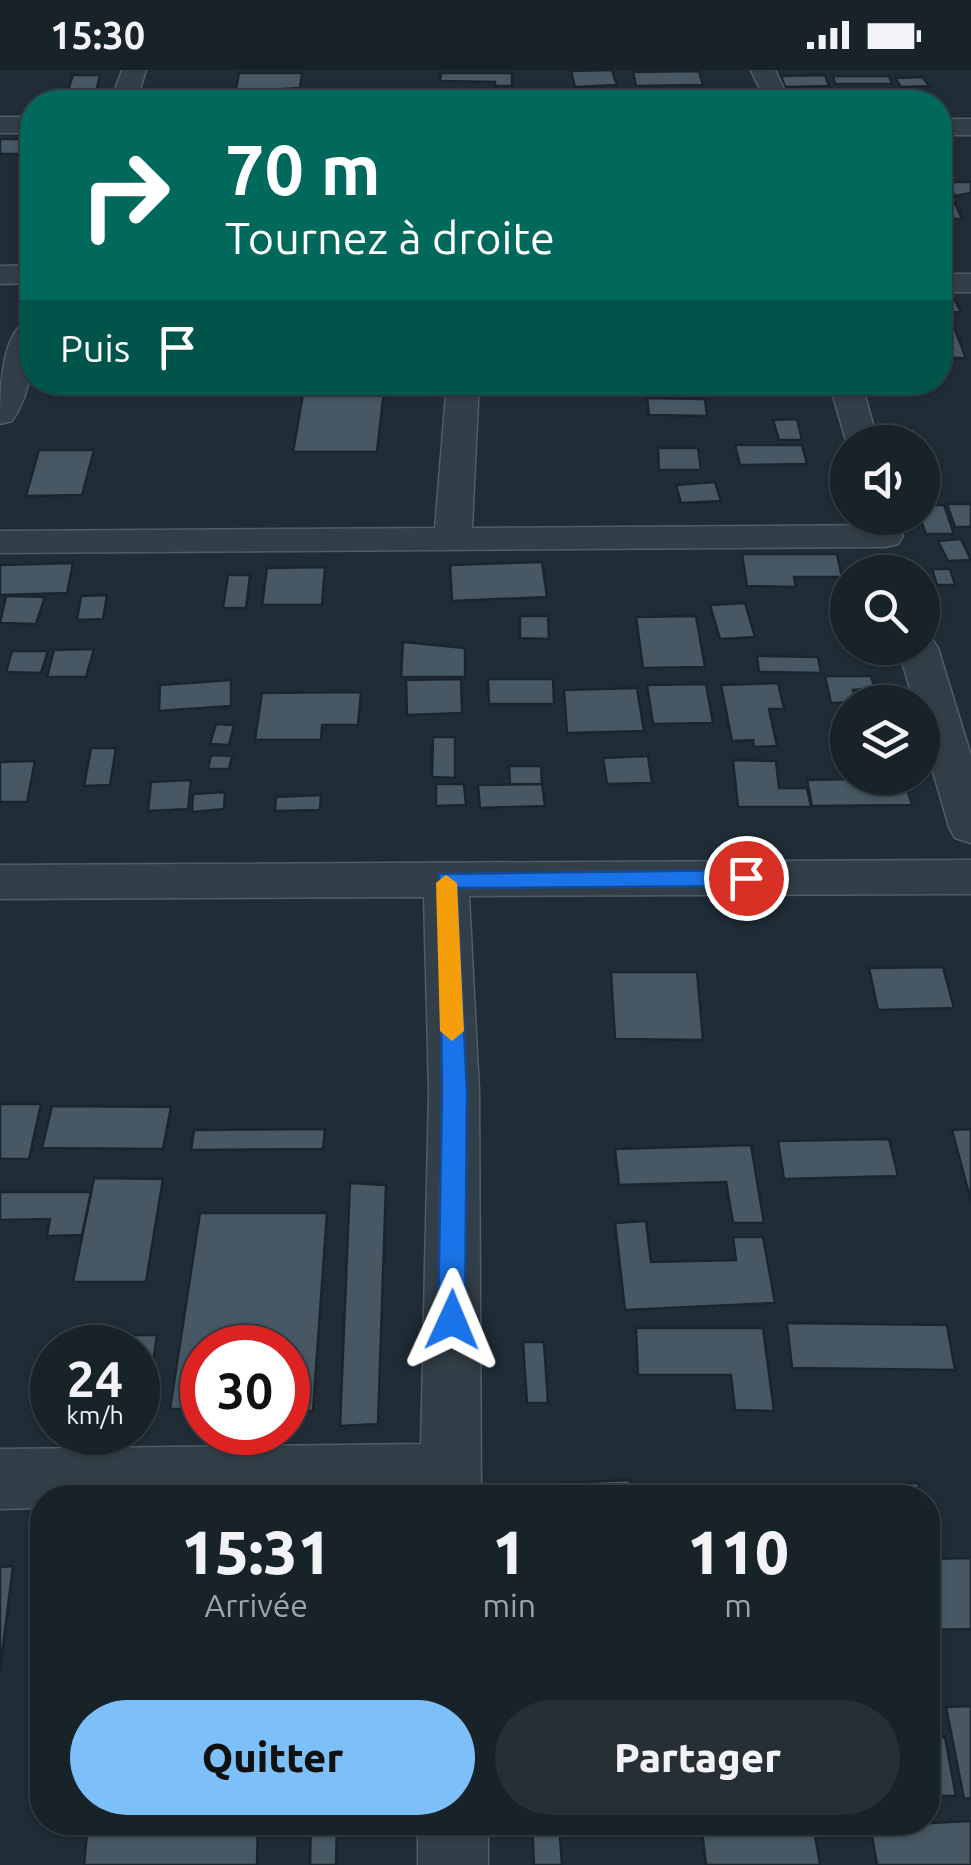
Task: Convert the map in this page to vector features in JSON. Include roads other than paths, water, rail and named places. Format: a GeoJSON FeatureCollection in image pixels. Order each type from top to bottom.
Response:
{"type":"FeatureCollection","features":[{"type":"Feature","properties":{"kind":"street"},"geometry":{"type":"LineString","coordinates":[[0,414],[20,360]]}},
{"type":"Feature","properties":{"kind":"street"},"geometry":{"type":"LineString","coordinates":[[453,538],[463,395]]}},
{"type":"Feature","properties":{"kind":"street"},"geometry":{"type":"LineString","coordinates":[[848,395],[856,425]]}},
{"type":"Feature","properties":{"kind":"street"},"geometry":{"type":"LineString","coordinates":[[0,542],[453,538],[830,527]]}},
{"type":"Feature","properties":{"kind":"street"},"geometry":{"type":"LineString","coordinates":[[923,665],[971,827]]}},
{"type":"Feature","properties":{"kind":"street"},"geometry":{"type":"LineString","coordinates":[[0,882],[971,877]]}},
{"type":"Feature","properties":{"kind":"street"},"geometry":{"type":"LineString","coordinates":[[0,1478],[450,1485],[454,1091],[446,880]]}},
{"type":"Feature","properties":{"kind":"street"},"geometry":{"type":"LineString","coordinates":[[453,1835],[454,1865]]}}]}
